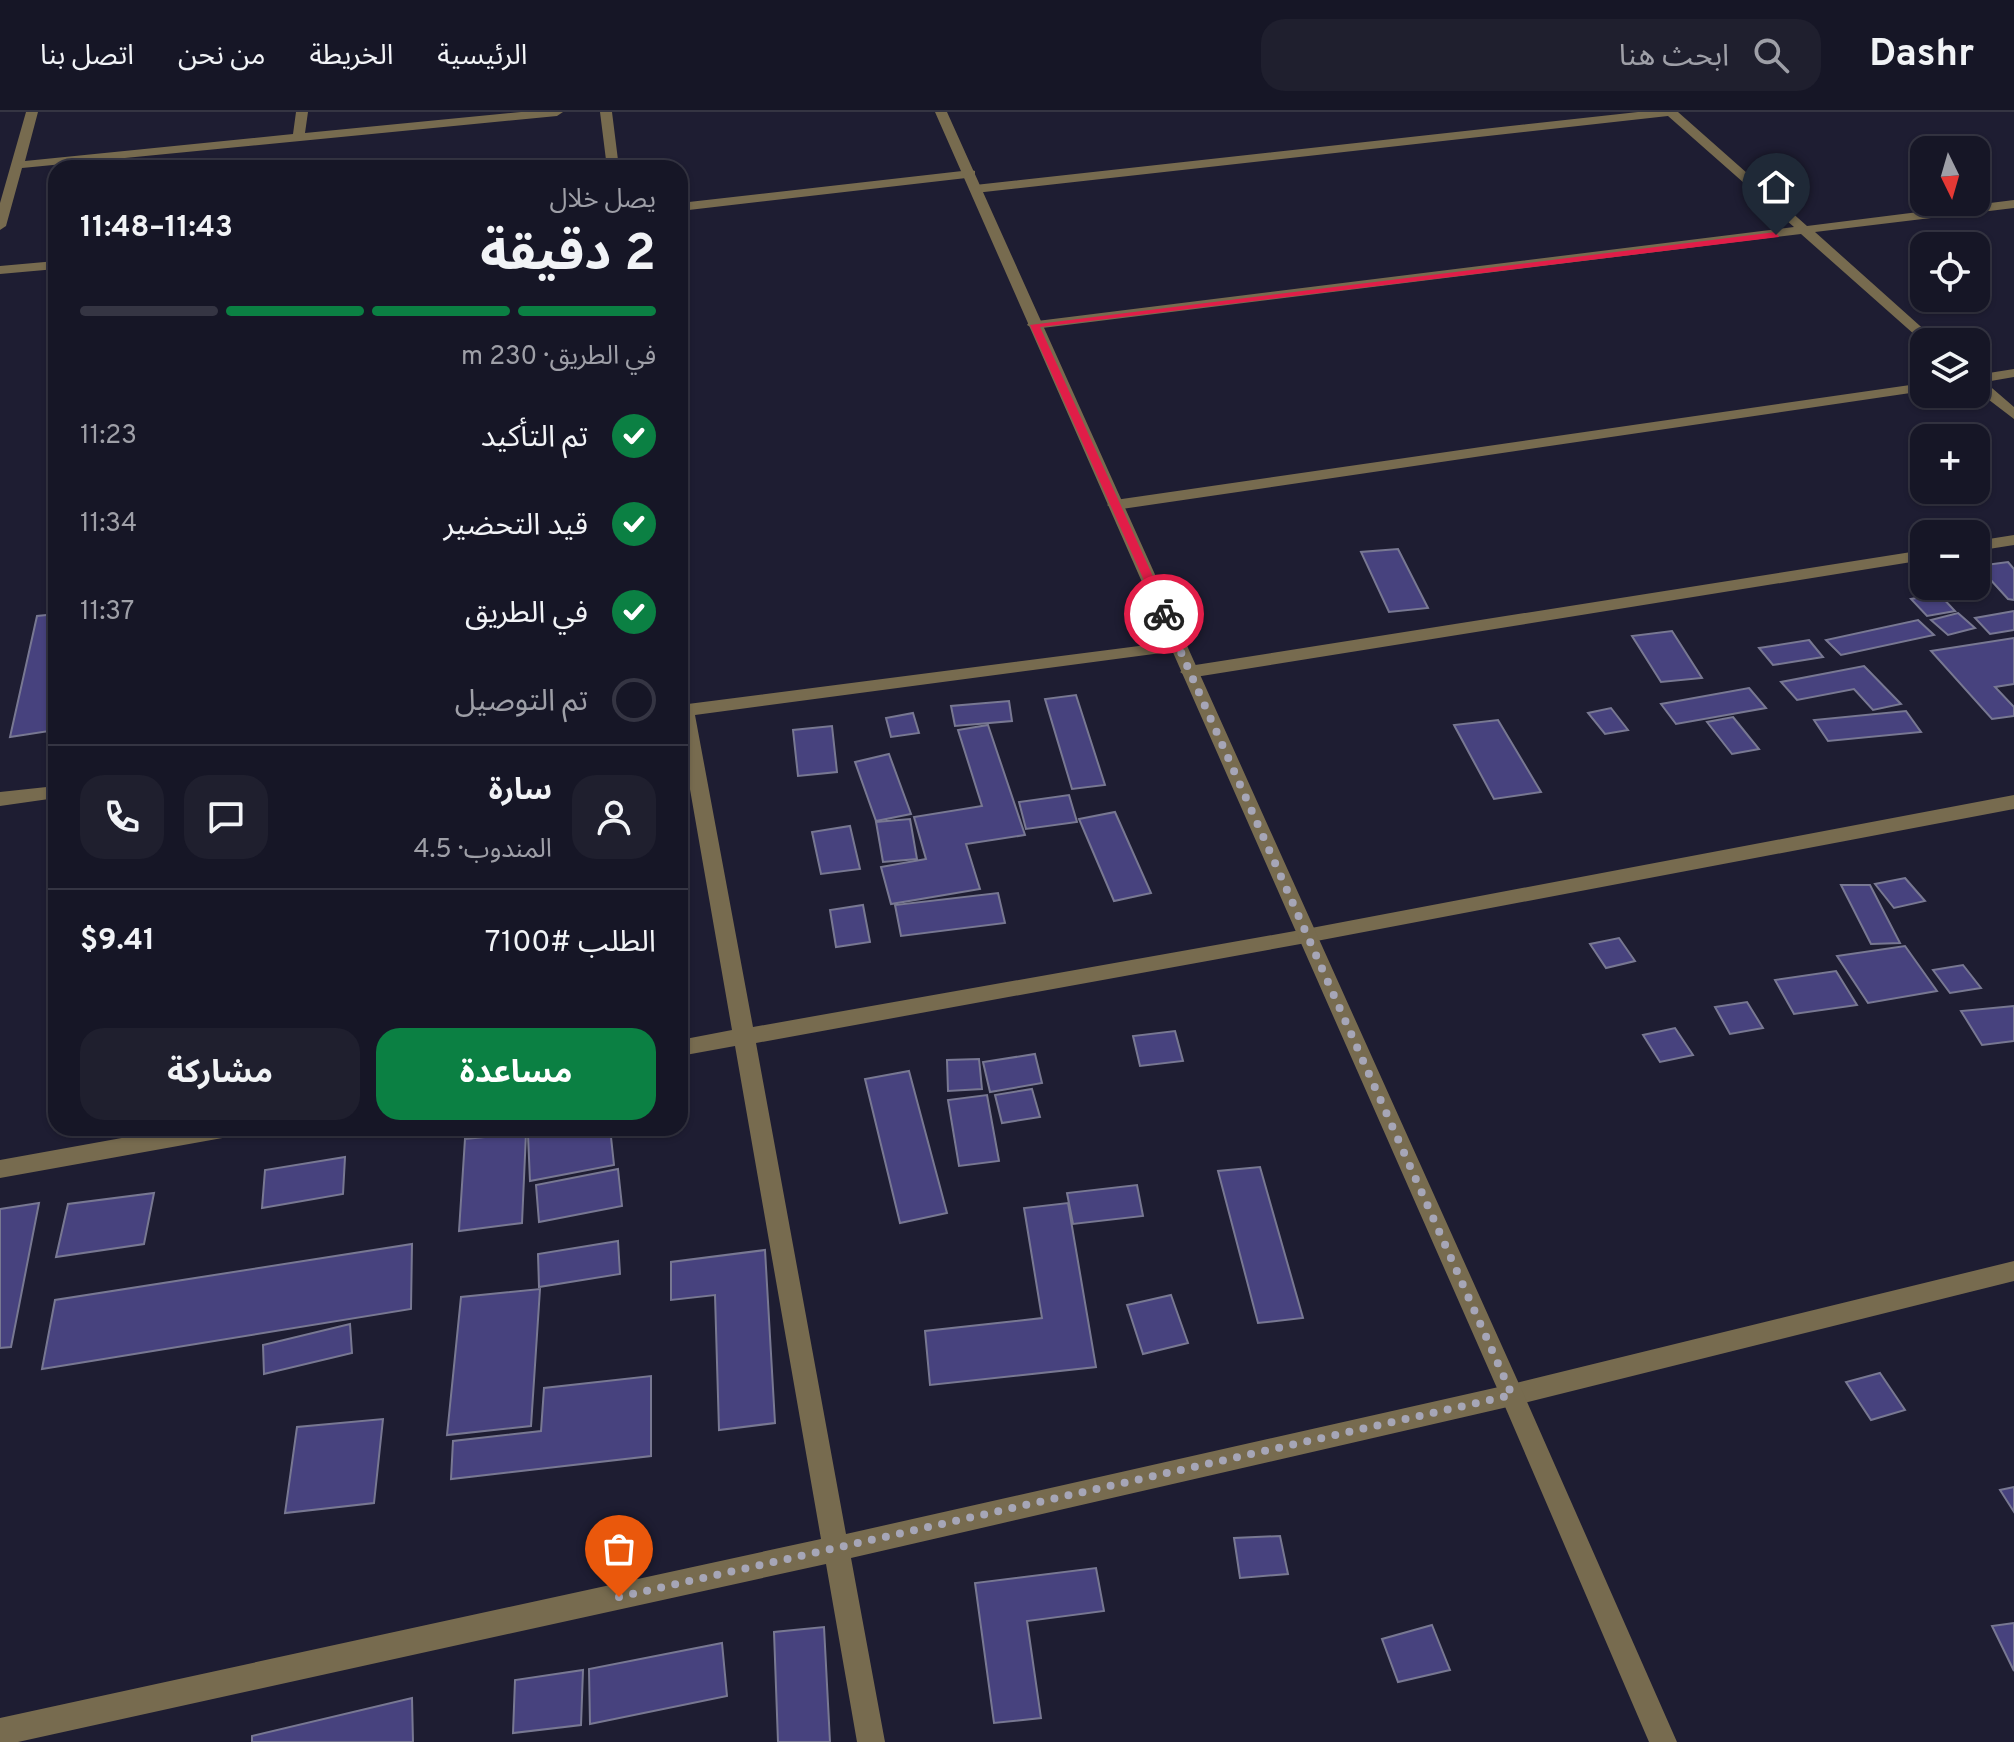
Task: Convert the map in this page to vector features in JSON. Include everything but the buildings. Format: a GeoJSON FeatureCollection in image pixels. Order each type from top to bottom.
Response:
{"type":"FeatureCollection","features":[{"type":"Feature","properties":{"kind":"street"},"geometry":{"type":"LineString","coordinates":[[0,226],[32,112]]}},
{"type":"Feature","properties":{"kind":"street"},"geometry":{"type":"LineString","coordinates":[[299,137],[302,112]]}},
{"type":"Feature","properties":{"kind":"street"},"geometry":{"type":"LineString","coordinates":[[67,160],[557,112]]}},
{"type":"Feature","properties":{"kind":"street"},"geometry":{"type":"LineString","coordinates":[[606,112],[612,160]]}},
{"type":"Feature","properties":{"kind":"street"},"geometry":{"type":"LineString","coordinates":[[941,112],[1512,1395],[1663,1742]]}},
{"type":"Feature","properties":{"kind":"street"},"geometry":{"type":"LineString","coordinates":[[688,206],[973,182],[1670,112],[1915,328]]}},
{"type":"Feature","properties":{"kind":"street"},"geometry":{"type":"LineString","coordinates":[[17,165],[48,162]]}},
{"type":"Feature","properties":{"kind":"street"},"geometry":{"type":"LineString","coordinates":[[1034,325],[2014,204]]}},
{"type":"Feature","properties":{"kind":"street"},"geometry":{"type":"LineString","coordinates":[[0,270],[48,266]]}},
{"type":"Feature","properties":{"kind":"street"},"geometry":{"type":"LineString","coordinates":[[1990,377],[2014,373]]}},
{"type":"Feature","properties":{"kind":"street"},"geometry":{"type":"LineString","coordinates":[[1115,505],[1910,389]]}},
{"type":"Feature","properties":{"kind":"street"},"geometry":{"type":"LineString","coordinates":[[1990,393],[2014,415]]}},
{"type":"Feature","properties":{"kind":"street"},"geometry":{"type":"LineString","coordinates":[[1990,544],[2014,540]]}},
{"type":"Feature","properties":{"kind":"street"},"geometry":{"type":"LineString","coordinates":[[1189,672],[1910,557]]}},
{"type":"Feature","properties":{"kind":"street"},"geometry":{"type":"LineString","coordinates":[[688,709],[1178,646]]}},
{"type":"Feature","properties":{"kind":"street"},"geometry":{"type":"LineString","coordinates":[[688,743],[871,1742]]}},
{"type":"Feature","properties":{"kind":"street"},"geometry":{"type":"LineString","coordinates":[[0,799],[48,793]]}},
{"type":"Feature","properties":{"kind":"street"},"geometry":{"type":"LineString","coordinates":[[688,1046],[1306,936],[2014,802]]}},
{"type":"Feature","properties":{"kind":"street"},"geometry":{"type":"LineString","coordinates":[[0,1169],[184,1136]]}},
{"type":"Feature","properties":{"kind":"street"},"geometry":{"type":"LineString","coordinates":[[0,1732],[835,1549],[1512,1395],[2014,1271]]}},
{"type":"Feature","properties":{"kind":"way so far"},"geometry":{"type":"LineString","coordinates":[[619,1597],[1512,1395],[1164,614]]}},
{"type":"Feature","properties":{"kind":"route"},"geometry":{"type":"LineString","coordinates":[[1164,614],[1034,325],[1776,235]]}}]}
